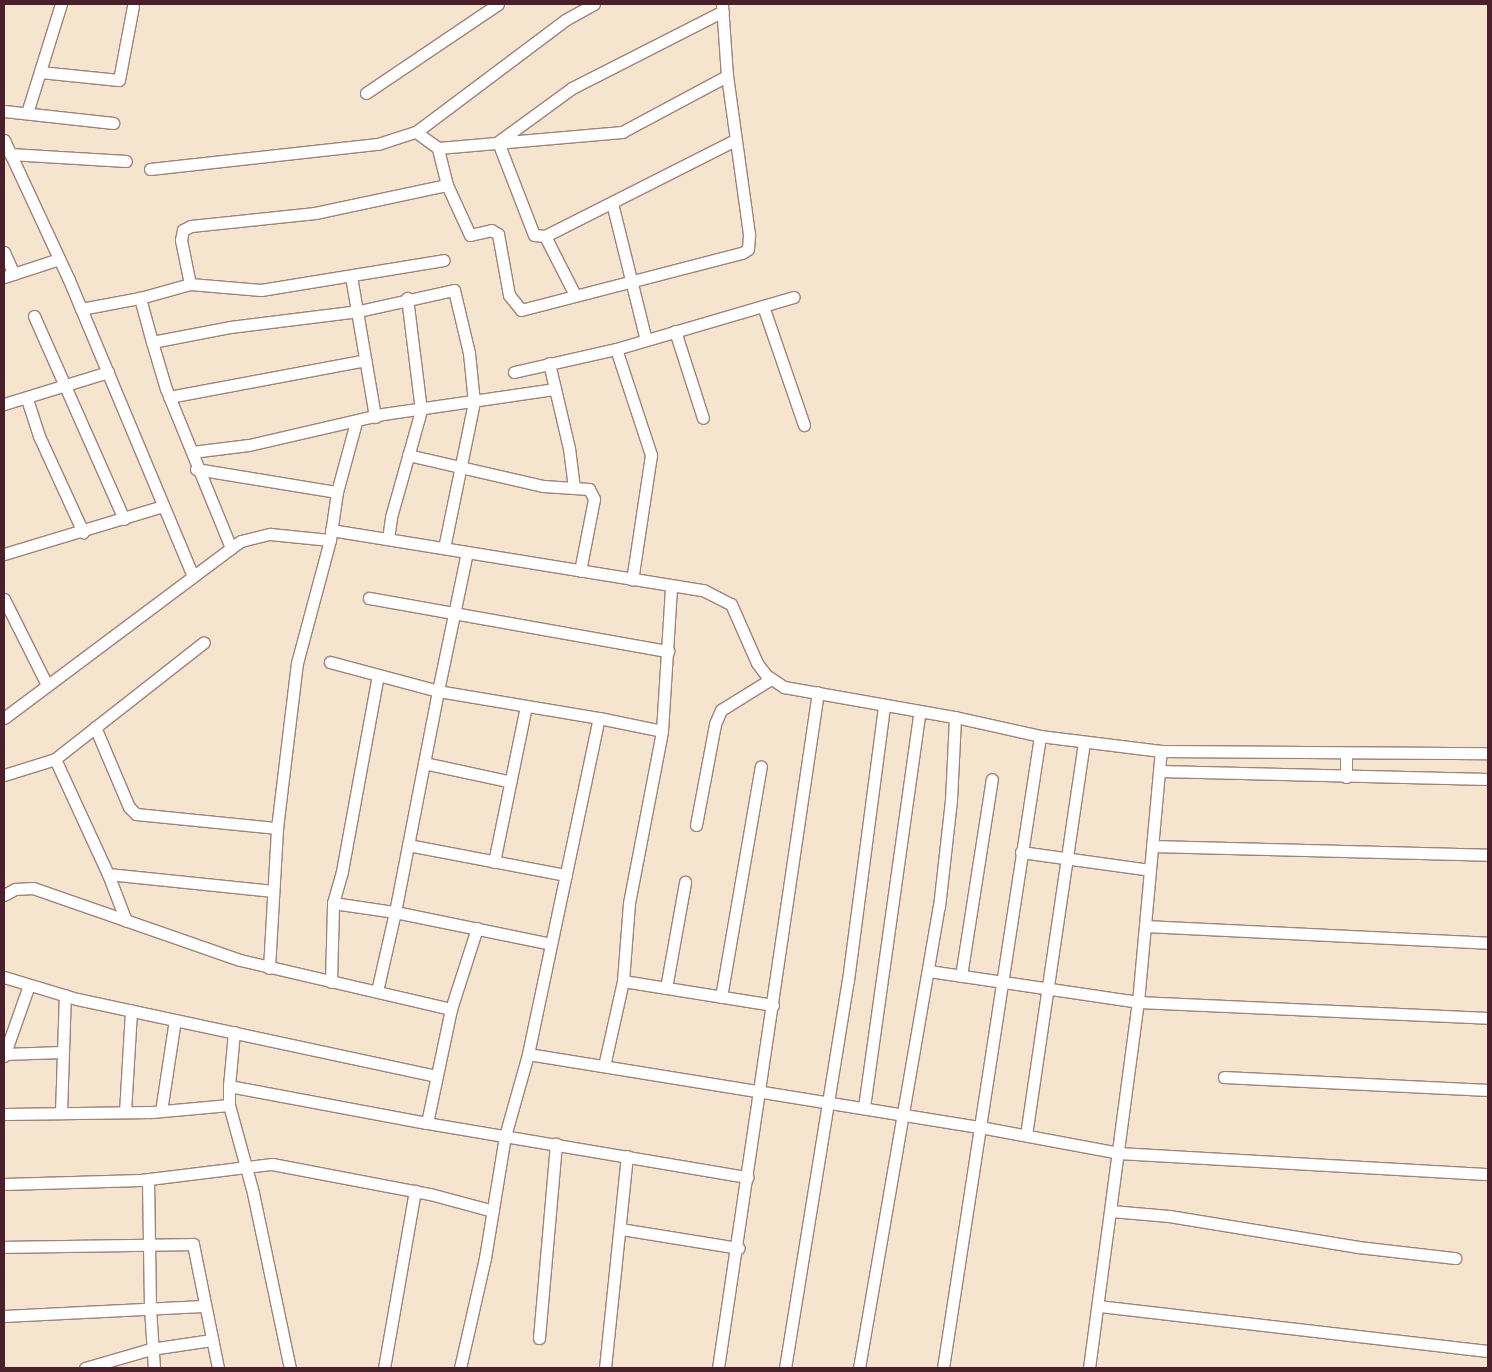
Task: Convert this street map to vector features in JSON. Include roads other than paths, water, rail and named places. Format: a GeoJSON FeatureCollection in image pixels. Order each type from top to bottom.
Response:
{"type":"FeatureCollection","features":[{"type":"Feature","properties":{"kind":"street"},"geometry":{"type":"LineString","coordinates":[[27,114],[61,4]]}},
{"type":"Feature","properties":{"kind":"street"},"geometry":{"type":"LineString","coordinates":[[366,92],[498,4]]}},
{"type":"Feature","properties":{"kind":"street"},"geometry":{"type":"LineString","coordinates":[[150,169],[378,144],[416,132],[565,20],[594,4]]}},
{"type":"Feature","properties":{"kind":"street"},"geometry":{"type":"LineString","coordinates":[[40,72],[119,80],[133,6]]}},
{"type":"Feature","properties":{"kind":"street"},"geometry":{"type":"LineString","coordinates":[[416,132],[438,148],[446,184],[470,235],[491,230],[498,234],[509,295],[517,309],[524,310],[575,295],[631,284],[742,254],[748,249],[749,234],[727,76],[722,7],[572,88],[498,142]]}},
{"type":"Feature","properties":{"kind":"street"},"geometry":{"type":"LineString","coordinates":[[438,148],[622,132],[727,76]]}},
{"type":"Feature","properties":{"kind":"street"},"geometry":{"type":"LineString","coordinates":[[4,111],[113,123]]}},
{"type":"Feature","properties":{"kind":"street"},"geometry":{"type":"LineString","coordinates":[[4,140],[81,309],[192,576]]}},
{"type":"Feature","properties":{"kind":"street"},"geometry":{"type":"LineString","coordinates":[[498,142],[534,235],[545,236],[735,140]]}},
{"type":"Feature","properties":{"kind":"street"},"geometry":{"type":"LineString","coordinates":[[10,154],[126,162]]}},
{"type":"Feature","properties":{"kind":"street"},"geometry":{"type":"LineString","coordinates":[[190,284],[181,240],[183,230],[190,226],[315,213],[446,184]]}},
{"type":"Feature","properties":{"kind":"street"},"geometry":{"type":"LineString","coordinates":[[612,203],[646,340]]}},
{"type":"Feature","properties":{"kind":"street"},"geometry":{"type":"LineString","coordinates":[[545,236],[575,295]]}},
{"type":"Feature","properties":{"kind":"street"},"geometry":{"type":"LineString","coordinates":[[4,252],[9,275],[59,259]]}},
{"type":"Feature","properties":{"kind":"street"},"geometry":{"type":"LineString","coordinates":[[81,309],[140,298],[190,284],[261,290],[444,260]]}},
{"type":"Feature","properties":{"kind":"street"},"geometry":{"type":"LineString","coordinates":[[351,276],[359,311],[375,417]]}},
{"type":"Feature","properties":{"kind":"street"},"geometry":{"type":"LineString","coordinates":[[152,342],[230,327],[359,311],[407,298],[455,291],[469,353],[474,402],[444,548]]}},
{"type":"Feature","properties":{"kind":"street"},"geometry":{"type":"LineString","coordinates":[[514,372],[616,349],[794,297]]}},
{"type":"Feature","properties":{"kind":"street"},"geometry":{"type":"LineString","coordinates":[[140,298],[169,397],[192,452],[196,469],[231,548]]}},
{"type":"Feature","properties":{"kind":"street"},"geometry":{"type":"LineString","coordinates":[[388,539],[421,410],[407,298]]}},
{"type":"Feature","properties":{"kind":"street"},"geometry":{"type":"LineString","coordinates":[[763,306],[804,425]]}},
{"type":"Feature","properties":{"kind":"street"},"geometry":{"type":"LineString","coordinates":[[34,316],[124,519]]}},
{"type":"Feature","properties":{"kind":"street"},"geometry":{"type":"LineString","coordinates":[[675,331],[704,418]]}},
{"type":"Feature","properties":{"kind":"street"},"geometry":{"type":"LineString","coordinates":[[616,349],[651,455],[632,580]]}},
{"type":"Feature","properties":{"kind":"street"},"geometry":{"type":"LineString","coordinates":[[169,397],[366,360]]}},
{"type":"Feature","properties":{"kind":"street"},"geometry":{"type":"LineString","coordinates":[[549,363],[574,488]]}},
{"type":"Feature","properties":{"kind":"street"},"geometry":{"type":"LineString","coordinates":[[4,404],[27,399],[108,372]]}},
{"type":"Feature","properties":{"kind":"street"},"geometry":{"type":"LineString","coordinates":[[192,452],[249,445],[375,417],[555,390]]}},
{"type":"Feature","properties":{"kind":"street"},"geometry":{"type":"LineString","coordinates":[[27,399],[39,436],[83,532]]}},
{"type":"Feature","properties":{"kind":"street"},"geometry":{"type":"LineString","coordinates":[[269,968],[277,828],[297,663],[330,535],[337,492],[356,422]]}},
{"type":"Feature","properties":{"kind":"street"},"geometry":{"type":"LineString","coordinates":[[408,455],[543,486],[589,490],[594,499],[580,571]]}},
{"type":"Feature","properties":{"kind":"street"},"geometry":{"type":"LineString","coordinates":[[196,469],[337,492]]}},
{"type":"Feature","properties":{"kind":"street"},"geometry":{"type":"LineString","coordinates":[[4,554],[83,532],[163,506]]}},
{"type":"Feature","properties":{"kind":"street"},"geometry":{"type":"LineString","coordinates":[[4,718],[192,576],[242,541],[270,534],[330,535],[388,539],[671,587],[703,590],[731,604],[757,663],[771,679],[784,687],[955,717],[1040,736],[1084,743],[1161,751],[1488,753]]}},
{"type":"Feature","properties":{"kind":"street"},"geometry":{"type":"LineString","coordinates":[[377,991],[395,912],[466,552]]}},
{"type":"Feature","properties":{"kind":"street"},"geometry":{"type":"LineString","coordinates":[[604,1066],[623,981],[629,903],[662,731],[671,587]]}},
{"type":"Feature","properties":{"kind":"street"},"geometry":{"type":"LineString","coordinates":[[369,598],[668,651]]}},
{"type":"Feature","properties":{"kind":"street"},"geometry":{"type":"LineString","coordinates":[[4,599],[47,685]]}},
{"type":"Feature","properties":{"kind":"street"},"geometry":{"type":"LineString","coordinates":[[4,775],[55,759],[204,642]]}},
{"type":"Feature","properties":{"kind":"street"},"geometry":{"type":"LineString","coordinates":[[330,662],[438,691],[599,718],[662,731]]}},
{"type":"Feature","properties":{"kind":"street"},"geometry":{"type":"LineString","coordinates":[[331,982],[333,903],[342,871],[378,676]]}},
{"type":"Feature","properties":{"kind":"street"},"geometry":{"type":"LineString","coordinates":[[696,825],[715,724],[721,710],[771,679]]}},
{"type":"Feature","properties":{"kind":"street"},"geometry":{"type":"LineString","coordinates":[[718,1368],[738,1248],[818,692]]}},
{"type":"Feature","properties":{"kind":"street"},"geometry":{"type":"LineString","coordinates":[[785,1368],[830,1101],[884,704]]}},
{"type":"Feature","properties":{"kind":"street"},"geometry":{"type":"LineString","coordinates":[[494,862],[508,781],[526,706]]}},
{"type":"Feature","properties":{"kind":"street"},"geometry":{"type":"LineString","coordinates":[[864,1107],[920,711]]}},
{"type":"Feature","properties":{"kind":"street"},"geometry":{"type":"LineString","coordinates":[[859,1368],[929,971],[951,800],[955,717]]}},
{"type":"Feature","properties":{"kind":"street"},"geometry":{"type":"LineString","coordinates":[[460,1368],[492,1211],[505,1136],[528,1054],[599,718]]}},
{"type":"Feature","properties":{"kind":"street"},"geometry":{"type":"LineString","coordinates":[[95,727],[129,807],[136,814],[277,828]]}},
{"type":"Feature","properties":{"kind":"street"},"geometry":{"type":"LineString","coordinates":[[943,1368],[1040,736]]}},
{"type":"Feature","properties":{"kind":"street"},"geometry":{"type":"LineString","coordinates":[[1026,1135],[1084,743]]}},
{"type":"Feature","properties":{"kind":"street"},"geometry":{"type":"LineString","coordinates":[[1089,1368],[1099,1306],[1138,1002],[1161,751]]}},
{"type":"Feature","properties":{"kind":"street"},"geometry":{"type":"LineString","coordinates":[[1346,752],[1346,777]]}},
{"type":"Feature","properties":{"kind":"street"},"geometry":{"type":"LineString","coordinates":[[55,759],[108,874],[126,921]]}},
{"type":"Feature","properties":{"kind":"street"},"geometry":{"type":"LineString","coordinates":[[424,763],[508,781]]}},
{"type":"Feature","properties":{"kind":"street"},"geometry":{"type":"LineString","coordinates":[[721,997],[761,766]]}},
{"type":"Feature","properties":{"kind":"street"},"geometry":{"type":"LineString","coordinates":[[1159,771],[1488,779]]}},
{"type":"Feature","properties":{"kind":"street"},"geometry":{"type":"LineString","coordinates":[[961,976],[992,779]]}},
{"type":"Feature","properties":{"kind":"street"},"geometry":{"type":"LineString","coordinates":[[408,845],[566,875]]}},
{"type":"Feature","properties":{"kind":"street"},"geometry":{"type":"LineString","coordinates":[[1152,846],[1488,855]]}},
{"type":"Feature","properties":{"kind":"street"},"geometry":{"type":"LineString","coordinates":[[1021,852],[1150,870]]}},
{"type":"Feature","properties":{"kind":"street"},"geometry":{"type":"LineString","coordinates":[[108,874],[273,892]]}},
{"type":"Feature","properties":{"kind":"street"},"geometry":{"type":"LineString","coordinates":[[666,988],[685,882]]}},
{"type":"Feature","properties":{"kind":"street"},"geometry":{"type":"LineString","coordinates":[[4,895],[15,889],[33,888],[269,968],[451,1009]]}},
{"type":"Feature","properties":{"kind":"street"},"geometry":{"type":"LineString","coordinates":[[333,903],[395,912],[551,944]]}},
{"type":"Feature","properties":{"kind":"street"},"geometry":{"type":"LineString","coordinates":[[1145,926],[1488,943]]}},
{"type":"Feature","properties":{"kind":"street"},"geometry":{"type":"LineString","coordinates":[[427,1123],[451,1009],[476,928]]}},
{"type":"Feature","properties":{"kind":"street"},"geometry":{"type":"LineString","coordinates":[[929,971],[1138,1002],[1488,1018]]}},
{"type":"Feature","properties":{"kind":"street"},"geometry":{"type":"LineString","coordinates":[[4,977],[65,995],[437,1076]]}},
{"type":"Feature","properties":{"kind":"street"},"geometry":{"type":"LineString","coordinates":[[623,981],[773,1005]]}},
{"type":"Feature","properties":{"kind":"street"},"geometry":{"type":"LineString","coordinates":[[29,984],[4,1055],[62,1052]]}},
{"type":"Feature","properties":{"kind":"street"},"geometry":{"type":"LineString","coordinates":[[61,1113],[65,995]]}},
{"type":"Feature","properties":{"kind":"street"},"geometry":{"type":"LineString","coordinates":[[125,1112],[131,1010]]}},
{"type":"Feature","properties":{"kind":"street"},"geometry":{"type":"LineString","coordinates":[[160,1111],[175,1020]]}},
{"type":"Feature","properties":{"kind":"street"},"geometry":{"type":"LineString","coordinates":[[234,1032],[229,1105],[246,1165],[290,1368]]}},
{"type":"Feature","properties":{"kind":"street"},"geometry":{"type":"LineString","coordinates":[[528,1054],[980,1126],[1119,1153],[1488,1174]]}},
{"type":"Feature","properties":{"kind":"street"},"geometry":{"type":"LineString","coordinates":[[1224,1077],[1488,1090]]}},
{"type":"Feature","properties":{"kind":"street"},"geometry":{"type":"LineString","coordinates":[[229,1086],[427,1123],[747,1177]]}},
{"type":"Feature","properties":{"kind":"street"},"geometry":{"type":"LineString","coordinates":[[4,1114],[160,1111],[229,1105]]}},
{"type":"Feature","properties":{"kind":"street"},"geometry":{"type":"LineString","coordinates":[[539,1338],[556,1144]]}},
{"type":"Feature","properties":{"kind":"street"},"geometry":{"type":"LineString","coordinates":[[605,1368],[628,1156]]}},
{"type":"Feature","properties":{"kind":"street"},"geometry":{"type":"LineString","coordinates":[[4,1184],[148,1179],[246,1165],[272,1164],[415,1191],[492,1211]]}},
{"type":"Feature","properties":{"kind":"street"},"geometry":{"type":"LineString","coordinates":[[148,1179],[151,1349],[154,1368]]}},
{"type":"Feature","properties":{"kind":"street"},"geometry":{"type":"LineString","coordinates":[[384,1368],[415,1191]]}},
{"type":"Feature","properties":{"kind":"street"},"geometry":{"type":"LineString","coordinates":[[1111,1211],[1169,1216],[1358,1247],[1455,1258]]}},
{"type":"Feature","properties":{"kind":"street"},"geometry":{"type":"LineString","coordinates":[[621,1229],[738,1248]]}},
{"type":"Feature","properties":{"kind":"street"},"geometry":{"type":"LineString","coordinates":[[4,1247],[193,1244],[203,1306],[218,1368]]}},
{"type":"Feature","properties":{"kind":"street"},"geometry":{"type":"LineString","coordinates":[[4,1316],[203,1306]]}},
{"type":"Feature","properties":{"kind":"street"},"geometry":{"type":"LineString","coordinates":[[1099,1306],[1488,1351]]}},
{"type":"Feature","properties":{"kind":"street"},"geometry":{"type":"LineString","coordinates":[[86,1368],[151,1349],[212,1340]]}}]}
